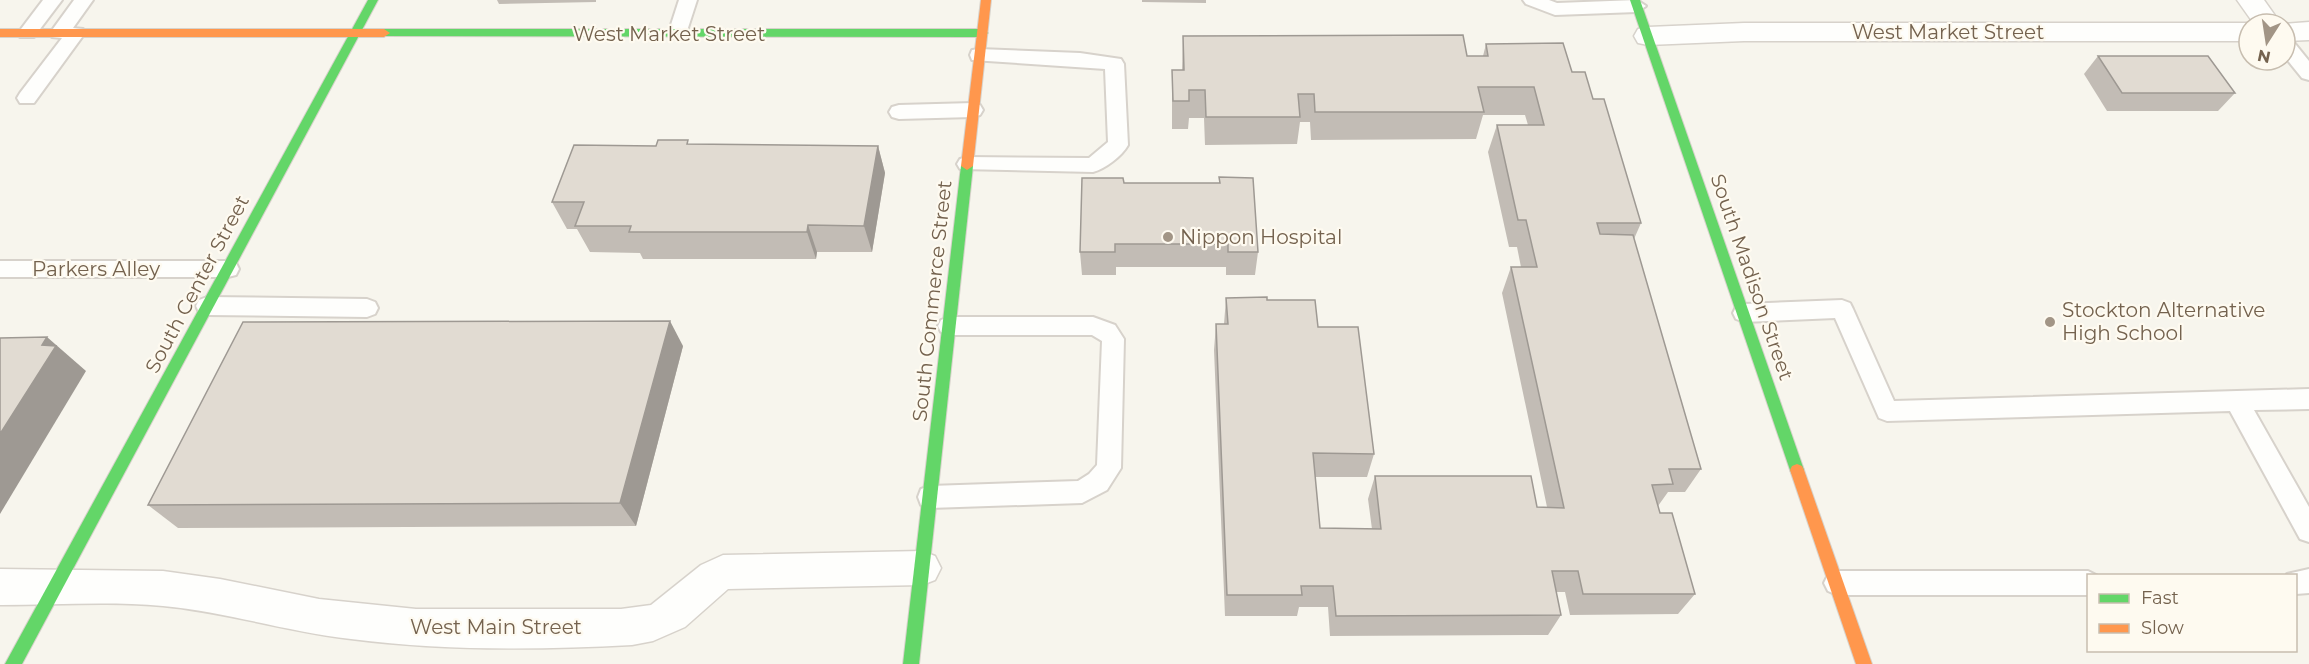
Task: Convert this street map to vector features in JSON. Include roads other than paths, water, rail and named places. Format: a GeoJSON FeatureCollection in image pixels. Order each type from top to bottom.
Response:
{"type":"FeatureCollection","features":[{"type":"Feature","properties":{"kind":"street","name":"South Center Street"},"geometry":{"type":"LineString","coordinates":[[13,664],[374,0]]}},
{"type":"Feature","properties":{"kind":"street","name":"South Commerce Street"},"geometry":{"type":"LineString","coordinates":[[911,664],[986,0]]}},
{"type":"Feature","properties":{"kind":"street","name":"South Madison Street"},"geometry":{"type":"LineString","coordinates":[[1636,3],[1864,664]]}},
{"type":"Feature","properties":{"kind":"street","name":"West Market Street"},"geometry":{"type":"LineString","coordinates":[[1648,36],[1744,32],[2237,32]]}},
{"type":"Feature","properties":{"kind":"street","name":"West Market Street"},"geometry":{"type":"LineString","coordinates":[[0,33],[981,33]]}},
{"type":"Feature","properties":{"kind":"street","name":"West Main Street"},"geometry":{"type":"LineString","coordinates":[[0,587],[185,591],[317,617],[435,630],[544,628],[643,624],[662,620],[682,606],[710,579],[723,572],[922,568]]}},
{"type":"Feature","properties":{"kind":"lane"},"geometry":{"type":"LineString","coordinates":[[27,33],[53,0]]}},
{"type":"Feature","properties":{"kind":"lane"},"geometry":{"type":"LineString","coordinates":[[27,98],[68,33],[84,0]]}},
{"type":"Feature","properties":{"kind":"lane"},"geometry":{"type":"LineString","coordinates":[[677,34],[688,0]]}},
{"type":"Feature","properties":{"kind":"lane"},"geometry":{"type":"LineString","coordinates":[[1532,0],[1555,9],[1636,3]]}},
{"type":"Feature","properties":{"kind":"lane"},"geometry":{"type":"LineString","coordinates":[[967,164],[1093,165],[1118,145],[1114,64],[1080,59],[979,56]]}},
{"type":"Feature","properties":{"kind":"lane"},"geometry":{"type":"LineString","coordinates":[[2297,59],[2309,73]]}},
{"type":"Feature","properties":{"kind":"lane"},"geometry":{"type":"LineString","coordinates":[[899,112],[973,110]]}},
{"type":"Feature","properties":{"kind":"lane","name":"Parkers Alley"},"geometry":{"type":"LineString","coordinates":[[0,269],[228,269]]}},
{"type":"Feature","properties":{"kind":"lane"},"geometry":{"type":"LineString","coordinates":[[207,306],[368,308]]}},
{"type":"Feature","properties":{"kind":"lane"},"geometry":{"type":"LineString","coordinates":[[1743,313],[1842,309],[1887,411],[2309,399]]}},
{"type":"Feature","properties":{"kind":"lane"},"geometry":{"type":"LineString","coordinates":[[930,497],[1082,492],[1098,482],[1109,468],[1113,339],[1107,331],[1093,326],[949,326]]}},
{"type":"Feature","properties":{"kind":"lane"},"geometry":{"type":"LineString","coordinates":[[2237,402],[2309,531]]}},
{"type":"Feature","properties":{"kind":"lane"},"geometry":{"type":"LineString","coordinates":[[1834,576],[2087,583]]}},
{"type":"Feature","properties":{"kind":"place","name":"Nippon Hospital"},"geometry":{"type":"Point","coordinates":[1168,237]}},
{"type":"Feature","properties":{"kind":"place","name":"Stockton Alternative High School"},"geometry":{"type":"Point","coordinates":[2050,322]}}]}
